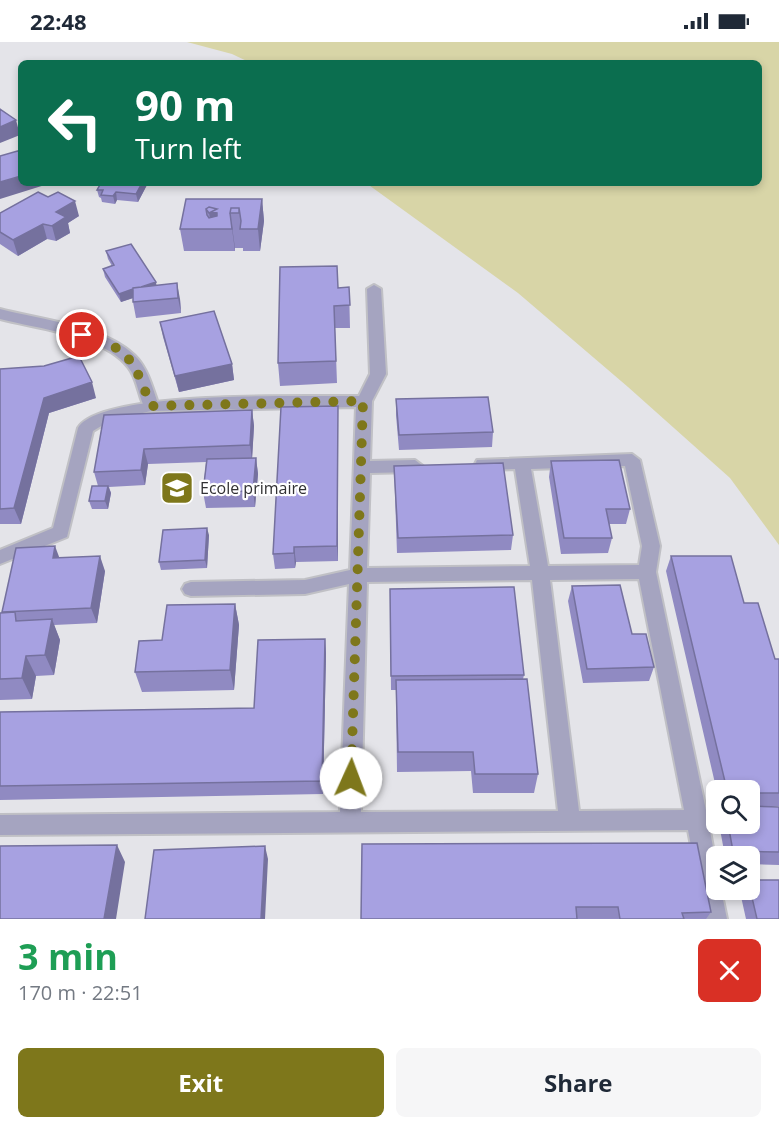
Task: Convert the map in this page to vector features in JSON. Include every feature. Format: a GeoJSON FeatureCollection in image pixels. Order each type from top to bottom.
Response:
{"type":"FeatureCollection","features":[{"type":"Feature","properties":{"kind":"street"},"geometry":{"type":"LineString","coordinates":[[350,824],[363,401],[378,374],[374,289]]}},
{"type":"Feature","properties":{"kind":"street"},"geometry":{"type":"LineString","coordinates":[[0,314],[104,340],[123,351],[135,365],[151,406]]}},
{"type":"Feature","properties":{"kind":"street"},"geometry":{"type":"LineString","coordinates":[[0,558],[61,532],[86,429],[107,414],[151,406],[363,401]]}},
{"type":"Feature","properties":{"kind":"street"},"geometry":{"type":"LineString","coordinates":[[465,465],[632,460],[651,546],[646,572],[716,919]]}},
{"type":"Feature","properties":{"kind":"street"},"geometry":{"type":"LineString","coordinates":[[522,463],[540,572],[570,821]]}},
{"type":"Feature","properties":{"kind":"street"},"geometry":{"type":"LineString","coordinates":[[362,467],[431,466]]}},
{"type":"Feature","properties":{"kind":"street"},"geometry":{"type":"LineString","coordinates":[[191,589],[305,586],[359,575],[646,572]]}},
{"type":"Feature","properties":{"kind":"street"},"geometry":{"type":"LineString","coordinates":[[0,825],[697,820]]}},
{"type":"Feature","properties":{"kind":"shaded area"},"geometry":{"type":"Polygon","coordinates":[[[187,42],[779,42],[779,545],[730,478],[628,387],[518,293],[370,186],[762,186],[762,60],[245,60],[232,54],[187,42]]]}},
{"type":"Feature","properties":{"kind":"building"},"geometry":{"type":"Polygon","coordinates":[[[0,109],[16,120],[0,127],[0,109]]]}},
{"type":"Feature","properties":{"kind":"building"},"geometry":{"type":"Polygon","coordinates":[[[18,151],[18,177],[0,182],[0,156],[18,151]]]}},
{"type":"Feature","properties":{"kind":"building"},"geometry":{"type":"Polygon","coordinates":[[[99,186],[140,186],[136,194],[116,192],[113,196],[101,195],[103,190],[97,190],[99,186]]]}},
{"type":"Feature","properties":{"kind":"building"},"geometry":{"type":"Polygon","coordinates":[[[38,192],[48,197],[58,192],[75,201],[56,212],[66,217],[52,226],[43,224],[13,240],[0,232],[0,213],[38,192]]]}},
{"type":"Feature","properties":{"kind":"building"},"geometry":{"type":"Polygon","coordinates":[[[186,199],[262,199],[258,229],[240,229],[239,208],[231,208],[232,229],[180,229],[186,199]],[[209,207],[206,209],[209,218],[217,216],[217,213],[211,212],[217,209],[209,207]]]}},
{"type":"Feature","properties":{"kind":"building"},"geometry":{"type":"Polygon","coordinates":[[[209,207],[217,209],[209,213],[206,209],[209,207]]]}},
{"type":"Feature","properties":{"kind":"building"},"geometry":{"type":"Polygon","coordinates":[[[231,208],[239,208],[239,213],[230,213],[231,208]]]}},
{"type":"Feature","properties":{"kind":"building"},"geometry":{"type":"Polygon","coordinates":[[[131,244],[156,282],[119,294],[103,269],[114,265],[106,251],[131,244]]]}},
{"type":"Feature","properties":{"kind":"building"},"geometry":{"type":"Polygon","coordinates":[[[337,266],[338,288],[349,287],[350,305],[334,306],[336,361],[278,363],[280,267],[337,266]]]}},
{"type":"Feature","properties":{"kind":"building"},"geometry":{"type":"Polygon","coordinates":[[[177,283],[178,298],[133,302],[133,288],[177,283]]]}},
{"type":"Feature","properties":{"kind":"building"},"geometry":{"type":"Polygon","coordinates":[[[214,311],[232,364],[175,376],[160,322],[214,311]]]}},
{"type":"Feature","properties":{"kind":"building"},"geometry":{"type":"Polygon","coordinates":[[[79,356],[92,382],[44,398],[14,508],[0,509],[0,369],[44,366],[79,356]]]}},
{"type":"Feature","properties":{"kind":"building"},"geometry":{"type":"Polygon","coordinates":[[[488,397],[493,432],[399,435],[396,399],[488,397]]]}},
{"type":"Feature","properties":{"kind":"building"},"geometry":{"type":"Polygon","coordinates":[[[338,406],[337,546],[294,547],[294,553],[273,554],[281,407],[338,406]]]}},
{"type":"Feature","properties":{"kind":"building"},"geometry":{"type":"Polygon","coordinates":[[[252,410],[250,445],[144,449],[141,470],[94,472],[104,415],[252,410]]]}},
{"type":"Feature","properties":{"kind":"building"},"geometry":{"type":"Polygon","coordinates":[[[256,458],[253,491],[203,492],[207,459],[256,458]]]}},
{"type":"Feature","properties":{"kind":"building"},"geometry":{"type":"Polygon","coordinates":[[[619,460],[630,509],[606,509],[612,538],[564,538],[551,461],[619,460]]]}},
{"type":"Feature","properties":{"kind":"building"},"geometry":{"type":"Polygon","coordinates":[[[503,463],[513,535],[398,538],[394,466],[503,463]]]}},
{"type":"Feature","properties":{"kind":"building"},"geometry":{"type":"Polygon","coordinates":[[[92,486],[108,486],[105,501],[89,501],[92,486]]]}},
{"type":"Feature","properties":{"kind":"building"},"geometry":{"type":"Polygon","coordinates":[[[207,528],[205,560],[159,562],[163,530],[207,528]]]}},
{"type":"Feature","properties":{"kind":"building"},"geometry":{"type":"Polygon","coordinates":[[[55,546],[53,558],[100,556],[91,608],[2,612],[16,548],[55,546]]]}},
{"type":"Feature","properties":{"kind":"building"},"geometry":{"type":"Polygon","coordinates":[[[671,556],[731,556],[744,603],[758,603],[775,659],[779,659],[779,793],[760,793],[760,780],[725,780],[671,556]]]}},
{"type":"Feature","properties":{"kind":"building"},"geometry":{"type":"Polygon","coordinates":[[[620,585],[632,634],[646,634],[654,667],[587,669],[572,586],[620,585]]]}},
{"type":"Feature","properties":{"kind":"building"},"geometry":{"type":"Polygon","coordinates":[[[514,587],[524,675],[391,676],[390,589],[514,587]]]}},
{"type":"Feature","properties":{"kind":"building"},"geometry":{"type":"Polygon","coordinates":[[[235,604],[230,670],[135,672],[139,641],[162,640],[167,605],[235,604]]]}},
{"type":"Feature","properties":{"kind":"building"},"geometry":{"type":"Polygon","coordinates":[[[15,612],[16,621],[52,619],[45,655],[26,656],[22,678],[0,679],[0,613],[15,612]]]}},
{"type":"Feature","properties":{"kind":"building"},"geometry":{"type":"Polygon","coordinates":[[[325,639],[322,781],[0,786],[0,712],[254,708],[258,640],[325,639]]]}},
{"type":"Feature","properties":{"kind":"building"},"geometry":{"type":"Polygon","coordinates":[[[527,679],[538,774],[475,774],[473,752],[398,752],[396,680],[527,679]]]}},
{"type":"Feature","properties":{"kind":"building"},"geometry":{"type":"Polygon","coordinates":[[[760,806],[779,807],[779,852],[760,852],[760,846],[732,846],[730,834],[760,834],[760,806]]]}},
{"type":"Feature","properties":{"kind":"building"},"geometry":{"type":"Polygon","coordinates":[[[697,843],[706,887],[706,900],[709,900],[711,912],[682,913],[684,919],[620,919],[618,907],[576,907],[577,919],[361,919],[362,844],[697,843]]]}},
{"type":"Feature","properties":{"kind":"building"},"geometry":{"type":"Polygon","coordinates":[[[117,845],[104,919],[0,919],[0,846],[117,845]]]}},
{"type":"Feature","properties":{"kind":"building"},"geometry":{"type":"Polygon","coordinates":[[[265,846],[261,919],[145,919],[154,850],[265,846]]]}},
{"type":"Feature","properties":{"kind":"building"},"geometry":{"type":"Polygon","coordinates":[[[760,880],[779,880],[779,919],[757,919],[753,900],[760,900],[760,880]]]}},
{"type":"Feature","properties":{"kind":"place","name":"Ecole primaire"},"geometry":{"type":"Point","coordinates":[177,488]}},
{"type":"Feature","properties":{"kind":"route"},"geometry":{"type":"LineString","coordinates":[[82,335],[104,340],[123,351],[135,365],[151,406],[363,401],[351,778]]}}]}
